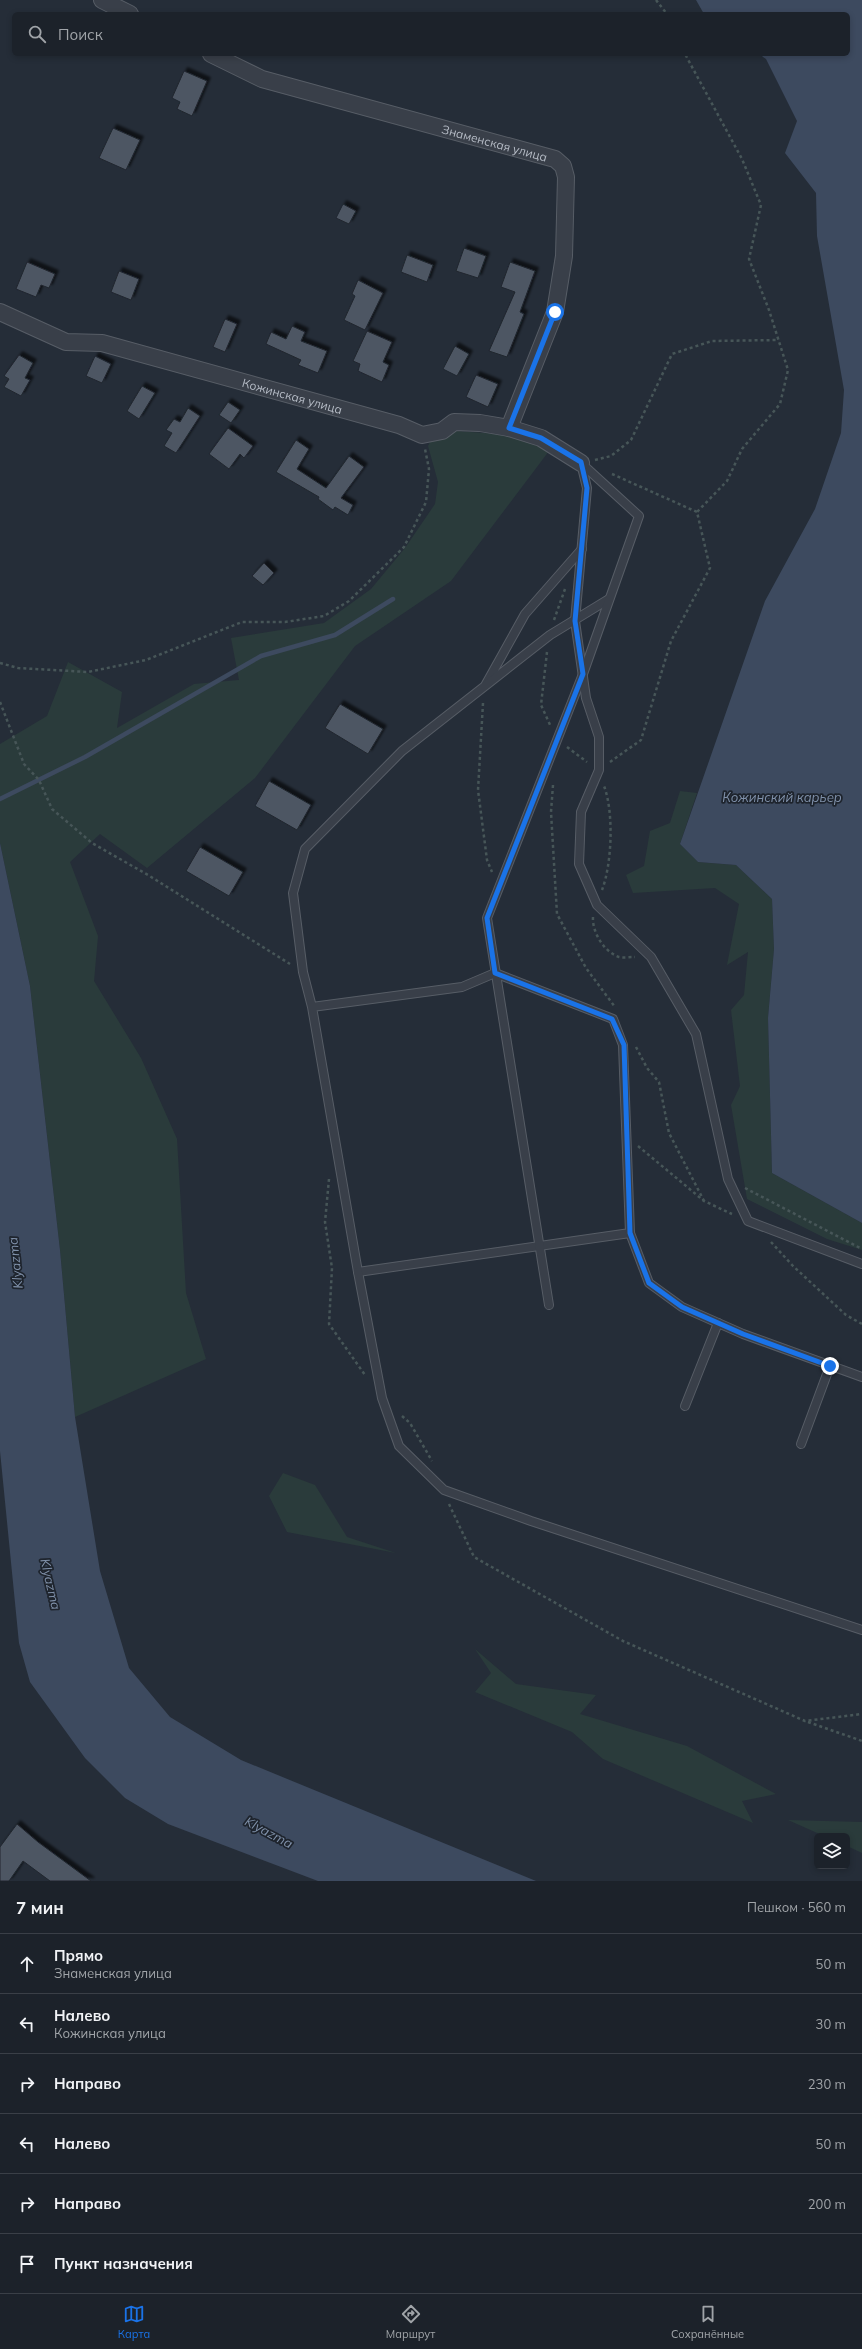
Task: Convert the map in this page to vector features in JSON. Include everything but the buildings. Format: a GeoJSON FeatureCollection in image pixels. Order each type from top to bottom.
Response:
{"type":"FeatureCollection","features":[{"type":"Feature","properties":{"kind":"street"},"geometry":{"type":"LineString","coordinates":[[102,0],[126,12]]}},
{"type":"Feature","properties":{"kind":"street","name":"Знаменская улица"},"geometry":{"type":"LineString","coordinates":[[215,56],[262,79],[555,159],[563,166],[566,177],[564,256],[555,312],[509,428]]}},
{"type":"Feature","properties":{"kind":"street","name":"Кожинская улица"},"geometry":{"type":"LineString","coordinates":[[0,312],[66,342],[102,343],[399,425],[422,435]]}},
{"type":"Feature","properties":{"kind":"street"},"geometry":{"type":"LineString","coordinates":[[422,435],[442,430],[454,422],[480,423],[509,428],[541,438],[581,462]]}},
{"type":"Feature","properties":{"kind":"lane"},"geometry":{"type":"LineString","coordinates":[[581,462],[587,488],[575,621],[586,698],[599,737],[598,770],[581,812],[579,864],[597,905],[651,957],[696,1034],[728,1179],[748,1221],[862,1264]]}},
{"type":"Feature","properties":{"kind":"lane"},"geometry":{"type":"LineString","coordinates":[[549,1305],[538,1246],[487,918],[556,739],[583,674],[639,516],[581,462]]}},
{"type":"Feature","properties":{"kind":"lane"},"geometry":{"type":"LineString","coordinates":[[483,689],[525,614],[582,549]]}},
{"type":"Feature","properties":{"kind":"lane"},"geometry":{"type":"LineString","coordinates":[[609,599],[550,635],[402,751],[305,849],[293,893],[303,972],[312,1007],[358,1272],[382,1398],[399,1446],[444,1490],[531,1521],[862,1630]]}},
{"type":"Feature","properties":{"kind":"lane"},"geometry":{"type":"LineString","coordinates":[[312,1007],[462,987],[495,973],[612,1019],[624,1045],[630,1233],[649,1283],[682,1307],[718,1323],[862,1377]]}},
{"type":"Feature","properties":{"kind":"lane"},"geometry":{"type":"LineString","coordinates":[[358,1272],[630,1233]]}},
{"type":"Feature","properties":{"kind":"lane"},"geometry":{"type":"LineString","coordinates":[[685,1406],[718,1323]]}},
{"type":"Feature","properties":{"kind":"lane"},"geometry":{"type":"LineString","coordinates":[[801,1444],[830,1366]]}},
{"type":"Feature","properties":{"kind":"path"},"geometry":{"type":"LineString","coordinates":[[656,0],[665,12]]}},
{"type":"Feature","properties":{"kind":"path"},"geometry":{"type":"LineString","coordinates":[[685,56],[742,159],[761,205],[749,259],[769,310],[788,370],[780,404],[742,449],[726,481],[697,512]]}},
{"type":"Feature","properties":{"kind":"path"},"geometry":{"type":"LineString","coordinates":[[581,462],[611,456],[631,440],[672,354],[712,341],[778,340]]}},
{"type":"Feature","properties":{"kind":"path"},"geometry":{"type":"LineString","coordinates":[[0,663],[18,668],[88,672],[146,660],[242,622],[286,622],[324,616],[349,601],[404,547],[426,502],[429,469],[422,435]]}},
{"type":"Feature","properties":{"kind":"path"},"geometry":{"type":"LineString","coordinates":[[611,474],[640,485],[697,512]]}},
{"type":"Feature","properties":{"kind":"path"},"geometry":{"type":"LineString","coordinates":[[598,770],[641,740],[671,641],[710,568],[697,512]]}},
{"type":"Feature","properties":{"kind":"path"},"geometry":{"type":"LineString","coordinates":[[567,585],[555,613],[550,635],[544,665],[541,705],[556,739],[598,770],[606,790],[610,846],[608,875],[592,918],[594,932],[608,951],[620,957],[651,957]]}},
{"type":"Feature","properties":{"kind":"path"},"geometry":{"type":"LineString","coordinates":[[483,689],[478,790],[487,860],[499,887]]}},
{"type":"Feature","properties":{"kind":"path"},"geometry":{"type":"LineString","coordinates":[[0,702],[24,764],[39,780],[52,809],[92,844],[148,875],[303,972]]}},
{"type":"Feature","properties":{"kind":"path"},"geometry":{"type":"LineString","coordinates":[[553,783],[551,812],[557,914],[586,968],[616,1009]]}},
{"type":"Feature","properties":{"kind":"path"},"geometry":{"type":"LineString","coordinates":[[633,1042],[647,1068],[659,1082],[669,1133],[704,1201]]}},
{"type":"Feature","properties":{"kind":"path"},"geometry":{"type":"LineString","coordinates":[[626,1137],[704,1201],[748,1221],[846,1315],[862,1324]]}},
{"type":"Feature","properties":{"kind":"path"},"geometry":{"type":"LineString","coordinates":[[728,1179],[862,1249]]}},
{"type":"Feature","properties":{"kind":"path"},"geometry":{"type":"LineString","coordinates":[[452,1512],[474,1557],[623,1640],[805,1721],[862,1741]]}},
{"type":"Feature","properties":{"kind":"path"},"geometry":{"type":"LineString","coordinates":[[805,1721],[862,1714]]}},
{"type":"Feature","properties":{"kind":"shaded area"},"geometry":{"type":"Polygon","coordinates":[[[456,431],[512,435],[549,451],[451,581],[355,646],[255,778],[147,868],[100,834],[70,862],[98,936],[94,981],[141,1058],[177,1139],[186,1293],[206,1359],[75,1417],[60,1250],[30,986],[0,843],[0,744],[47,716],[68,662],[122,692],[117,728],[194,684],[239,680],[231,638],[324,623],[371,589],[405,548],[435,504],[438,482],[428,446],[430,442],[456,431]]]}},
{"type":"Feature","properties":{"kind":"shaded area"},"geometry":{"type":"Polygon","coordinates":[[[680,791],[697,793],[680,844],[698,862],[736,865],[772,899],[774,949],[768,1018],[772,1173],[862,1223],[862,1250],[827,1239],[747,1199],[731,1105],[740,1086],[731,1010],[744,995],[748,952],[727,965],[739,904],[715,888],[633,893],[626,875],[644,866],[650,831],[670,823],[680,791]]]}},
{"type":"Feature","properties":{"kind":"shaded area"},"geometry":{"type":"Polygon","coordinates":[[[283,1473],[315,1485],[347,1537],[396,1553],[287,1532],[269,1496],[283,1473]]]}},
{"type":"Feature","properties":{"kind":"shaded area"},"geometry":{"type":"Polygon","coordinates":[[[475,1649],[516,1684],[596,1695],[580,1714],[687,1746],[776,1794],[742,1801],[753,1823],[603,1759],[572,1732],[475,1692],[491,1673],[475,1649]]]}},
{"type":"Feature","properties":{"kind":"shaded area"},"geometry":{"type":"Polygon","coordinates":[[[788,1820],[862,1822],[862,1853],[850,1847],[850,1833],[817,1833],[788,1820]]]}},
{"type":"Feature","properties":{"kind":"water","name":"Кожинский карьер"},"geometry":{"type":"Polygon","coordinates":[[[696,0],[862,0],[862,1223],[772,1173],[768,1018],[774,949],[772,899],[736,865],[698,862],[680,844],[765,601],[815,509],[841,433],[844,390],[817,236],[816,193],[785,153],[797,121],[766,59],[762,56],[850,56],[850,12],[703,12],[696,0]]]}},
{"type":"Feature","properties":{"kind":"water","name":"Klyazma"},"geometry":{"type":"Polygon","coordinates":[[[0,843],[30,986],[60,1250],[75,1417],[100,1571],[129,1668],[170,1717],[241,1760],[536,1881],[318,1881],[168,1824],[125,1798],[85,1758],[30,1682],[19,1643],[0,1451],[0,843]]]}},
{"type":"Feature","properties":{"kind":"waterway"},"geometry":{"type":"LineString","coordinates":[[0,799],[85,757],[261,656],[335,635],[393,599]]}},
{"type":"Feature","properties":{"kind":"route"},"geometry":{"type":"LineString","coordinates":[[555,312],[509,428],[541,438],[581,462],[587,488],[575,621],[583,674],[556,739],[487,918],[495,973],[612,1019],[624,1045],[630,1233],[649,1283],[682,1307],[743,1334],[830,1366]]}}]}
